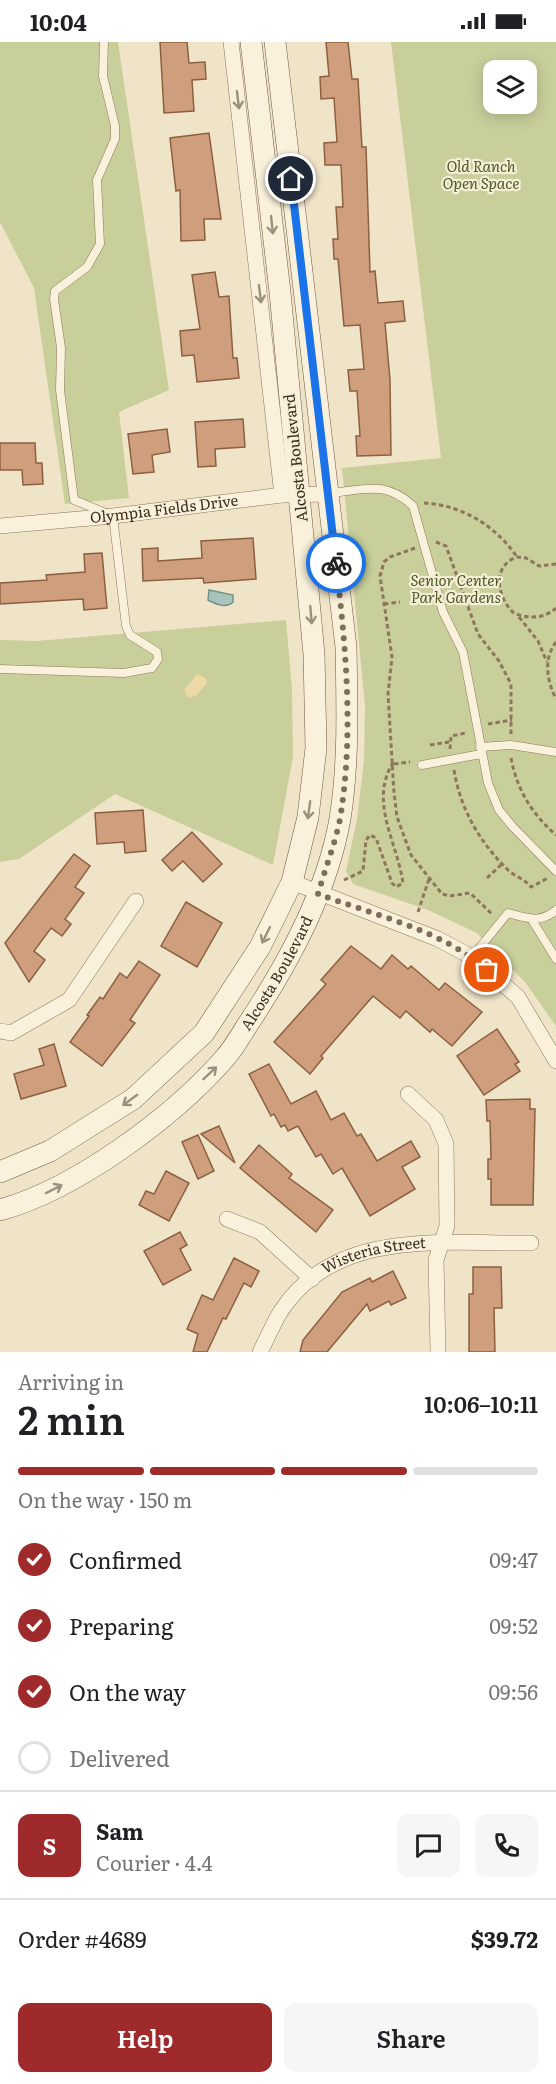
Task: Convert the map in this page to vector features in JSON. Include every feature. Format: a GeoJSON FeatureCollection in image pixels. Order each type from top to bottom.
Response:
{"type":"FeatureCollection","features":[{"type":"Feature","properties":{"kind":"main road","name":"Alcosta Boulevard"},"geometry":{"type":"LineString","coordinates":[[0,1172],[50,1151],[132,1099],[204,1033],[260,947],[292,882],[308,817],[316,748],[314,654],[291,494],[251,42]]}},
{"type":"Feature","properties":{"kind":"main road","name":"Alcosta Boulevard"},"geometry":{"type":"LineString","coordinates":[[0,1210],[57,1188],[146,1132],[225,1059],[286,966],[318,894],[339,821],[348,747],[346,647],[275,42]]}},
{"type":"Feature","properties":{"kind":"street","name":"Alcosta Boulevard"},"geometry":{"type":"LineString","coordinates":[[231,42],[291,494]]}},
{"type":"Feature","properties":{"kind":"street","name":"Olympia Fields Drive"},"geometry":{"type":"LineString","coordinates":[[0,526],[113,516],[291,494],[328,494]]}},
{"type":"Feature","properties":{"kind":"street"},"geometry":{"type":"LineString","coordinates":[[292,882],[438,939],[472,957],[518,997],[556,1061]]}},
{"type":"Feature","properties":{"kind":"street"},"geometry":{"type":"LineString","coordinates":[[0,1031],[11,1033],[69,1000],[136,901]]}},
{"type":"Feature","properties":{"kind":"street"},"geometry":{"type":"LineString","coordinates":[[408,1094],[436,1120],[446,1144],[447,1226],[436,1260],[438,1352]]}},
{"type":"Feature","properties":{"kind":"street"},"geometry":{"type":"LineString","coordinates":[[227,1219],[260,1232],[312,1279]]}},
{"type":"Feature","properties":{"kind":"street","name":"Wisteria Street"},"geometry":{"type":"LineString","coordinates":[[260,1352],[282,1310],[312,1279],[335,1263],[366,1249],[399,1244],[531,1243]]}},
{"type":"Feature","properties":{"kind":"lane"},"geometry":{"type":"LineString","coordinates":[[0,669],[124,673],[152,668],[158,658],[157,652],[130,635],[126,626],[113,516],[74,500],[60,390],[61,348],[54,298],[56,291],[87,267],[100,244],[97,180],[115,139],[115,126],[103,76],[104,42]]}},
{"type":"Feature","properties":{"kind":"lane"},"geometry":{"type":"LineString","coordinates":[[328,494],[381,488],[391,490],[410,503],[419,519],[443,612],[463,652],[474,700],[480,750],[488,783],[500,810],[513,827],[556,871]]}},
{"type":"Feature","properties":{"kind":"lane"},"geometry":{"type":"LineString","coordinates":[[422,765],[480,750],[511,745],[556,752]]}},
{"type":"Feature","properties":{"kind":"lane"},"geometry":{"type":"LineString","coordinates":[[472,957],[508,913],[532,920],[543,918],[556,910]]}},
{"type":"Feature","properties":{"kind":"lane"},"geometry":{"type":"LineString","coordinates":[[532,920],[556,959]]}},
{"type":"Feature","properties":{"kind":"path"},"geometry":{"type":"LineString","coordinates":[[410,503],[448,507],[476,518],[494,531],[517,557]]}},
{"type":"Feature","properties":{"kind":"path"},"geometry":{"type":"LineString","coordinates":[[436,542],[446,546],[478,634],[499,661],[511,684],[510,740]]}},
{"type":"Feature","properties":{"kind":"path"},"geometry":{"type":"LineString","coordinates":[[414,549],[399,553],[384,562],[380,576],[392,657],[388,694],[394,762],[394,793],[401,833],[411,855],[442,894],[450,896],[470,893],[501,921]]}},
{"type":"Feature","properties":{"kind":"path"},"geometry":{"type":"LineString","coordinates":[[556,564],[539,566],[526,558],[517,557],[504,566],[499,590],[507,607],[518,615],[538,641],[547,664],[550,686],[556,699]]}},
{"type":"Feature","properties":{"kind":"path"},"geometry":{"type":"LineString","coordinates":[[384,604],[400,602]]}},
{"type":"Feature","properties":{"kind":"path"},"geometry":{"type":"LineString","coordinates":[[518,615],[536,617],[545,615],[556,608]]}},
{"type":"Feature","properties":{"kind":"path"},"geometry":{"type":"LineString","coordinates":[[547,664],[556,642]]}},
{"type":"Feature","properties":{"kind":"path"},"geometry":{"type":"LineString","coordinates":[[488,724],[512,720]]}},
{"type":"Feature","properties":{"kind":"path"},"geometry":{"type":"LineString","coordinates":[[451,751],[449,742],[453,735],[468,733]]}},
{"type":"Feature","properties":{"kind":"path"},"geometry":{"type":"LineString","coordinates":[[430,745],[449,742]]}},
{"type":"Feature","properties":{"kind":"path"},"geometry":{"type":"LineString","coordinates":[[511,750],[522,793],[539,819],[556,835]]}},
{"type":"Feature","properties":{"kind":"path"},"geometry":{"type":"LineString","coordinates":[[394,762],[411,762]]}},
{"type":"Feature","properties":{"kind":"path"},"geometry":{"type":"LineString","coordinates":[[344,880],[363,871],[366,840],[370,835],[376,838],[392,883],[396,887],[403,883],[382,800],[386,773],[394,762]]}},
{"type":"Feature","properties":{"kind":"path"},"geometry":{"type":"LineString","coordinates":[[454,770],[460,796],[468,816],[489,851],[508,871],[522,877],[531,887],[549,877]]}},
{"type":"Feature","properties":{"kind":"path"},"geometry":{"type":"LineString","coordinates":[[487,878],[502,864]]}},
{"type":"Feature","properties":{"kind":"path"},"geometry":{"type":"LineString","coordinates":[[418,912],[429,879]]}},
{"type":"Feature","properties":{"kind":"green space"},"geometry":{"type":"Polygon","coordinates":[[[0,42],[118,42],[169,390],[119,412],[129,498],[65,504],[34,288],[0,222],[0,42]]]}},
{"type":"Feature","properties":{"kind":"green space"},"geometry":{"type":"Polygon","coordinates":[[[391,42],[556,42],[556,1026],[525,982],[477,933],[428,910],[353,884],[346,871],[357,819],[364,760],[365,706],[342,468],[441,458],[391,42]]]}},
{"type":"Feature","properties":{"kind":"green space"},"geometry":{"type":"Polygon","coordinates":[[[286,620],[292,689],[293,757],[273,865],[115,794],[19,859],[0,862],[0,640],[36,641],[286,620]]]}},
{"type":"Feature","properties":{"kind":"sand"},"geometry":{"type":"Polygon","coordinates":[[[197,674],[206,678],[207,683],[196,696],[188,698],[184,690],[197,674]]]}},
{"type":"Feature","properties":{"kind":"water"},"geometry":{"type":"Polygon","coordinates":[[[209,590],[233,595],[233,602],[224,605],[208,600],[209,590]]]}},
{"type":"Feature","properties":{"kind":"building"},"geometry":{"type":"Polygon","coordinates":[[[160,42],[187,42],[189,63],[205,62],[206,79],[192,80],[194,111],[164,113],[160,42]]]}},
{"type":"Feature","properties":{"kind":"building"},"geometry":{"type":"Polygon","coordinates":[[[326,42],[348,42],[352,79],[358,79],[362,147],[366,147],[370,272],[375,271],[378,303],[403,301],[405,321],[385,323],[390,380],[391,455],[357,456],[356,436],[360,436],[357,391],[350,391],[348,370],[364,369],[360,325],[344,326],[338,259],[334,259],[333,239],[338,239],[336,207],[343,207],[341,165],[325,165],[324,143],[337,142],[334,98],[321,99],[320,77],[329,76],[326,42]]]}},
{"type":"Feature","properties":{"kind":"building"},"geometry":{"type":"Polygon","coordinates":[[[209,133],[221,219],[204,219],[205,240],[181,241],[180,190],[176,191],[170,138],[209,133]]]}},
{"type":"Feature","properties":{"kind":"building"},"geometry":{"type":"Polygon","coordinates":[[[215,272],[219,297],[229,296],[233,358],[237,358],[239,378],[197,382],[194,355],[182,356],[180,331],[200,329],[192,275],[215,272]]]}},
{"type":"Feature","properties":{"kind":"building"},"geometry":{"type":"Polygon","coordinates":[[[243,419],[245,447],[215,449],[216,466],[198,467],[195,422],[243,419]]]}},
{"type":"Feature","properties":{"kind":"building"},"geometry":{"type":"Polygon","coordinates":[[[167,429],[170,452],[152,455],[154,472],[133,474],[128,434],[167,429]]]}},
{"type":"Feature","properties":{"kind":"building"},"geometry":{"type":"Polygon","coordinates":[[[0,443],[35,443],[36,463],[42,463],[43,484],[23,485],[22,470],[0,470],[0,443]]]}},
{"type":"Feature","properties":{"kind":"building"},"geometry":{"type":"Polygon","coordinates":[[[253,538],[256,579],[204,583],[203,578],[143,581],[142,549],[158,548],[158,561],[202,558],[201,541],[253,538]]]}},
{"type":"Feature","properties":{"kind":"building"},"geometry":{"type":"Polygon","coordinates":[[[102,553],[107,608],[84,610],[83,599],[0,604],[0,583],[47,580],[46,575],[85,572],[84,554],[102,553]]]}},
{"type":"Feature","properties":{"kind":"building"},"geometry":{"type":"Polygon","coordinates":[[[143,810],[146,851],[125,853],[124,842],[97,844],[95,813],[143,810]]]}},
{"type":"Feature","properties":{"kind":"building"},"geometry":{"type":"Polygon","coordinates":[[[192,832],[222,864],[203,882],[183,861],[172,871],[162,860],[192,832]]]}},
{"type":"Feature","properties":{"kind":"building"},"geometry":{"type":"Polygon","coordinates":[[[74,854],[90,866],[75,887],[84,893],[65,919],[71,924],[62,936],[51,928],[34,951],[45,960],[29,982],[5,943],[74,854]]]}},
{"type":"Feature","properties":{"kind":"building"},"geometry":{"type":"Polygon","coordinates":[[[186,902],[222,923],[197,967],[161,946],[186,902]]]}},
{"type":"Feature","properties":{"kind":"building"},"geometry":{"type":"Polygon","coordinates":[[[351,946],[381,969],[392,955],[408,969],[411,966],[439,990],[445,983],[482,1012],[452,1046],[432,1029],[430,1032],[406,1011],[400,1018],[373,996],[321,1056],[323,1058],[310,1074],[274,1042],[326,984],[321,980],[351,946]]]}},
{"type":"Feature","properties":{"kind":"building"},"geometry":{"type":"Polygon","coordinates":[[[139,961],[160,975],[130,1020],[135,1023],[102,1066],[70,1042],[100,997],[103,999],[120,973],[127,978],[139,961]]]}},
{"type":"Feature","properties":{"kind":"building"},"geometry":{"type":"Polygon","coordinates":[[[497,1029],[519,1062],[515,1064],[520,1071],[484,1095],[457,1056],[497,1029]]]}},
{"type":"Feature","properties":{"kind":"building"},"geometry":{"type":"Polygon","coordinates":[[[54,1044],[66,1086],[21,1099],[14,1074],[44,1065],[39,1049],[54,1044]]]}},
{"type":"Feature","properties":{"kind":"building"},"geometry":{"type":"Polygon","coordinates":[[[269,1064],[291,1104],[316,1091],[331,1120],[344,1113],[357,1136],[361,1134],[377,1161],[411,1141],[420,1157],[402,1167],[415,1189],[370,1216],[342,1168],[333,1174],[321,1154],[316,1157],[298,1126],[288,1131],[285,1125],[281,1127],[274,1114],[271,1116],[249,1074],[269,1064]]]}},
{"type":"Feature","properties":{"kind":"building"},"geometry":{"type":"Polygon","coordinates":[[[530,1099],[530,1109],[535,1109],[533,1205],[491,1205],[491,1179],[488,1179],[488,1159],[491,1159],[490,1121],[487,1121],[486,1100],[530,1099]]]}},
{"type":"Feature","properties":{"kind":"building"},"geometry":{"type":"Polygon","coordinates":[[[219,1126],[235,1163],[201,1134],[219,1126]]]}},
{"type":"Feature","properties":{"kind":"building"},"geometry":{"type":"Polygon","coordinates":[[[198,1135],[214,1171],[198,1179],[182,1142],[198,1135]]]}},
{"type":"Feature","properties":{"kind":"building"},"geometry":{"type":"Polygon","coordinates":[[[259,1145],[292,1174],[289,1178],[333,1210],[316,1232],[240,1168],[259,1145]]]}},
{"type":"Feature","properties":{"kind":"building"},"geometry":{"type":"Polygon","coordinates":[[[166,1171],[189,1183],[169,1221],[139,1205],[146,1191],[154,1194],[166,1171]]]}},
{"type":"Feature","properties":{"kind":"building"},"geometry":{"type":"Polygon","coordinates":[[[180,1232],[187,1245],[180,1249],[191,1270],[163,1285],[144,1251],[180,1232]]]}},
{"type":"Feature","properties":{"kind":"building"},"geometry":{"type":"Polygon","coordinates":[[[234,1258],[259,1271],[251,1287],[244,1283],[226,1319],[223,1318],[207,1352],[193,1352],[198,1334],[187,1329],[202,1295],[213,1300],[234,1258]]]}},
{"type":"Feature","properties":{"kind":"building"},"geometry":{"type":"Polygon","coordinates":[[[473,1267],[501,1267],[502,1308],[494,1308],[495,1352],[469,1352],[469,1294],[473,1294],[473,1267]]]}},
{"type":"Feature","properties":{"kind":"building"},"geometry":{"type":"Polygon","coordinates":[[[393,1271],[406,1298],[391,1305],[389,1301],[370,1311],[367,1304],[327,1352],[300,1352],[303,1340],[342,1292],[370,1278],[372,1282],[393,1271]]]}},
{"type":"Feature","properties":{"kind":"way so far"},"geometry":{"type":"LineString","coordinates":[[336,563],[346,647],[348,747],[339,821],[318,894],[438,939],[472,957],[487,970]]}},
{"type":"Feature","properties":{"kind":"route"},"geometry":{"type":"LineString","coordinates":[[291,179],[336,563]]}},
{"type":"Feature","properties":{"kind":"park label","name":"Old Ranch Open Space"},"geometry":{"type":"Point","coordinates":[481,176]}},
{"type":"Feature","properties":{"kind":"park label","name":"Senior Center Park Gardens"},"geometry":{"type":"Point","coordinates":[456,590]}}]}
